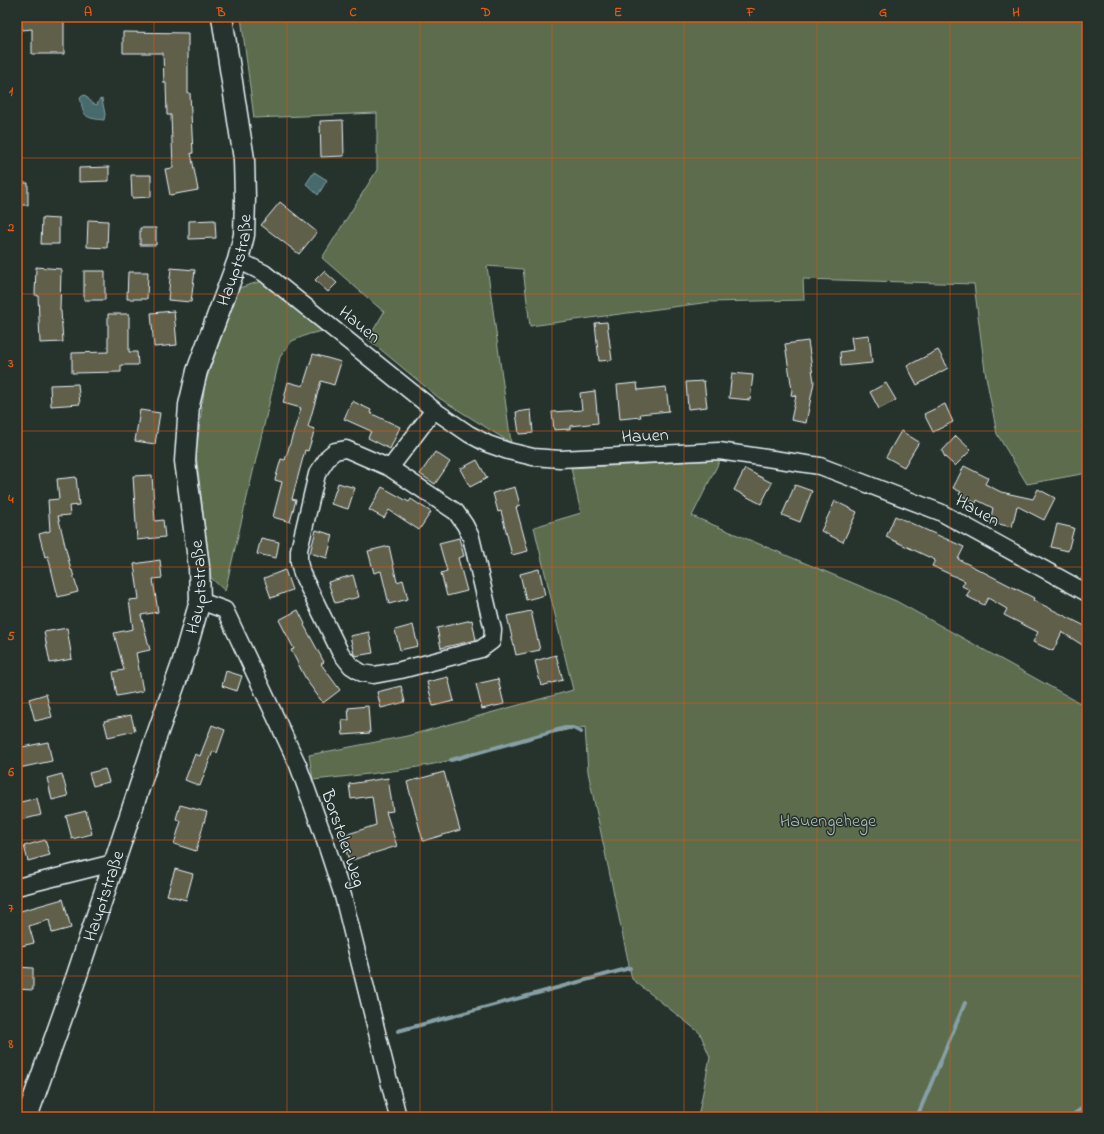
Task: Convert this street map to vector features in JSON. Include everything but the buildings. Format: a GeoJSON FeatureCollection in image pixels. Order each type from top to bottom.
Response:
{"type":"FeatureCollection","features":[{"type":"Feature","properties":{"kind":"main road","name":"Hauptstraße"},"geometry":{"type":"LineString","coordinates":[[27,1117],[182,664],[200,601],[199,567],[185,461],[189,405],[197,371],[238,260],[244,235],[244,159],[222,17]]}},
{"type":"Feature","properties":{"kind":"street","name":"Hauen"},"geometry":{"type":"LineString","coordinates":[[238,260],[264,273],[434,410],[469,434],[488,444],[532,457],[560,459],[719,450],[820,466],[940,512],[1087,593]]}},
{"type":"Feature","properties":{"kind":"street"},"geometry":{"type":"LineString","coordinates":[[390,468],[434,410]]}},
{"type":"Feature","properties":{"kind":"street"},"geometry":{"type":"LineString","coordinates":[[346,448],[390,468],[456,512],[465,525],[471,537],[493,630],[492,641],[481,649],[401,670],[374,675],[362,673],[351,666],[340,652],[302,574],[299,562],[299,550],[317,474],[329,456],[336,451],[346,448]]}},
{"type":"Feature","properties":{"kind":"street","name":"Borsteler Weg"},"geometry":{"type":"LineString","coordinates":[[200,601],[225,610],[298,765],[343,896],[398,1117]]}},
{"type":"Feature","properties":{"kind":"street"},"geometry":{"type":"LineString","coordinates":[[17,887],[113,863]]}},
{"type":"Feature","properties":{"kind":"green space"},"geometry":{"type":"Polygon","coordinates":[[[241,17],[1087,17],[1087,473],[1027,484],[997,434],[985,371],[974,284],[803,279],[804,300],[710,302],[530,326],[523,269],[487,266],[511,443],[439,398],[368,339],[384,312],[322,258],[377,170],[377,113],[254,118],[241,17]]]}},
{"type":"Feature","properties":{"kind":"green space"},"geometry":{"type":"Polygon","coordinates":[[[262,281],[323,331],[309,334],[292,341],[280,357],[225,591],[211,578],[196,454],[205,383],[239,288],[262,281]]]}},
{"type":"Feature","properties":{"kind":"green space","name":"Hauengehege"},"geometry":{"type":"Polygon","coordinates":[[[720,460],[692,516],[896,601],[1087,707],[1087,1117],[698,1117],[710,1057],[700,1033],[632,979],[588,772],[585,727],[551,733],[435,764],[313,780],[309,755],[407,736],[573,690],[534,527],[581,513],[571,468],[720,460]]]}},
{"type":"Feature","properties":{"kind":"water"},"geometry":{"type":"Polygon","coordinates":[[[85,95],[92,103],[97,105],[99,100],[102,99],[105,114],[104,120],[88,117],[86,115],[82,108],[80,97],[85,95]]]}},
{"type":"Feature","properties":{"kind":"water"},"geometry":{"type":"Polygon","coordinates":[[[314,172],[327,180],[318,195],[306,184],[314,172]]]}},
{"type":"Feature","properties":{"kind":"waterway"},"geometry":{"type":"LineString","coordinates":[[451,760],[565,728],[573,728],[581,732]]}},
{"type":"Feature","properties":{"kind":"waterway"},"geometry":{"type":"LineString","coordinates":[[398,1031],[630,968]]}},
{"type":"Feature","properties":{"kind":"waterway"},"geometry":{"type":"LineString","coordinates":[[917,1117],[965,1003]]}},
{"type":"Feature","properties":{"kind":"waterway"},"geometry":{"type":"LineString","coordinates":[[1070,1117],[1087,1105]]}}]}
